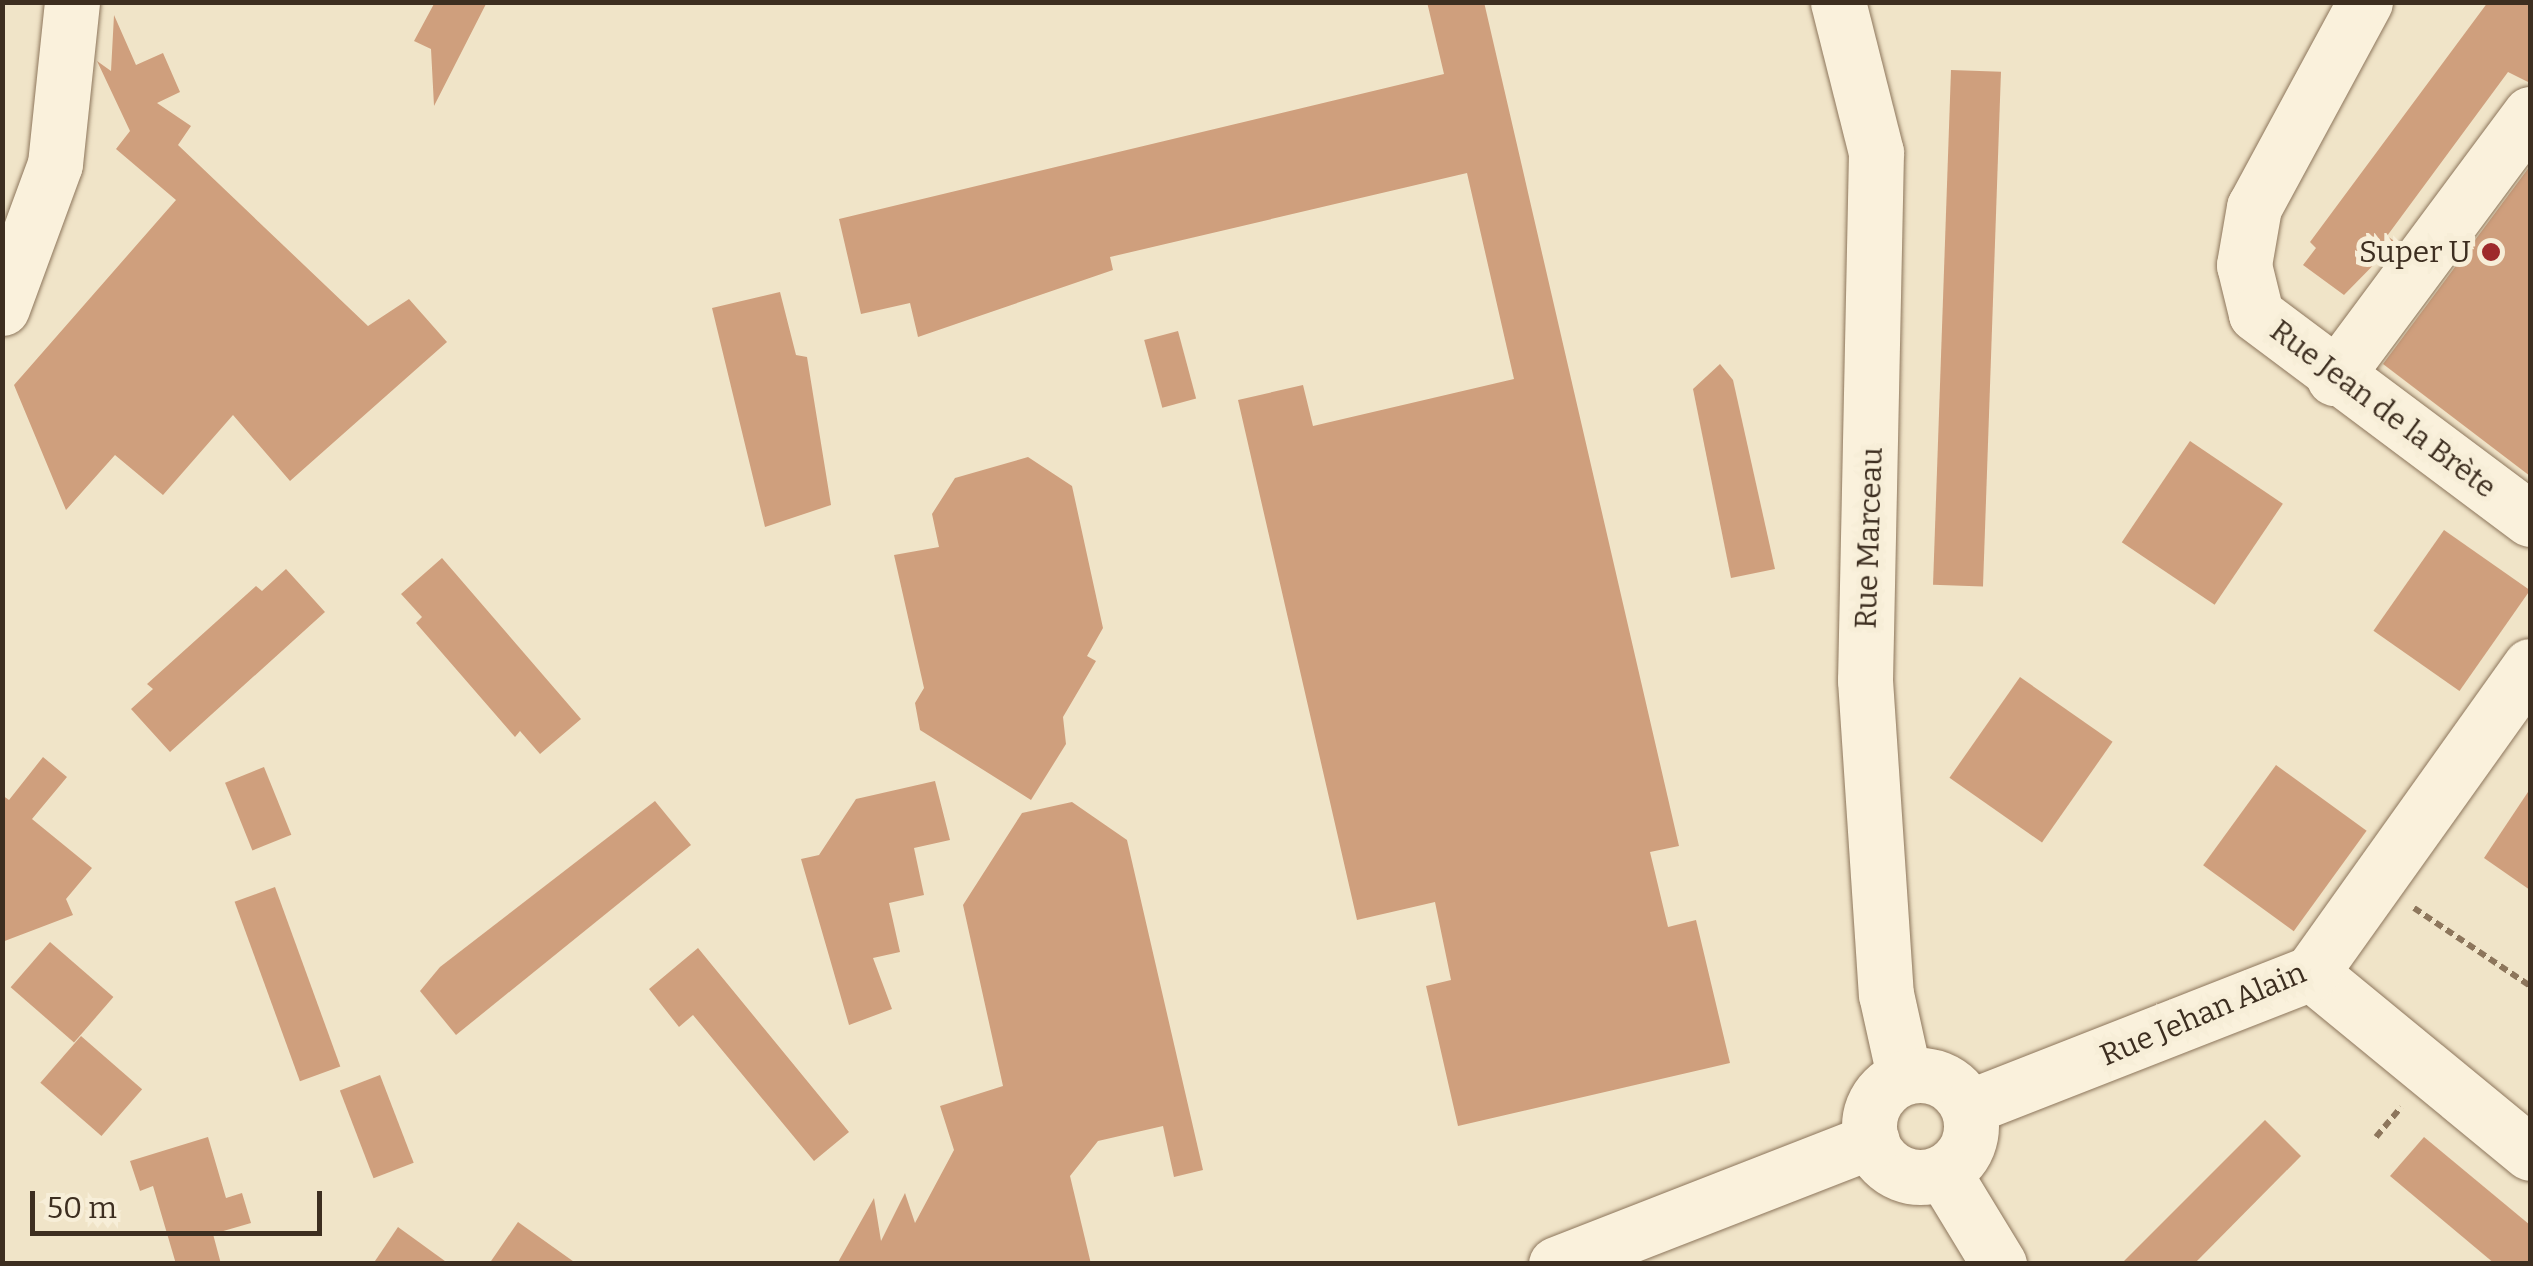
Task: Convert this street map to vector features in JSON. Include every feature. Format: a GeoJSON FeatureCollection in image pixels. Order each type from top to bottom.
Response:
{"type":"FeatureCollection","features":[{"type":"Feature","properties":{"kind":"street"},"geometry":{"type":"LineString","coordinates":[[2,308],[55,164],[72,2]]}},
{"type":"Feature","properties":{"kind":"street","name":"Rue Marceau"},"geometry":{"type":"LineString","coordinates":[[1838,2],[1876,152],[1864,680],[1886,994],[1904,1076]]}},
{"type":"Feature","properties":{"kind":"street","name":"Rue Jean de la Brète"},"geometry":{"type":"LineString","coordinates":[[2353,7],[2254,207],[2244,266],[2256,314],[2334,378],[2530,519]]}},
{"type":"Feature","properties":{"kind":"street"},"geometry":{"type":"LineString","coordinates":[[2334,378],[2530,114]]}},
{"type":"Feature","properties":{"kind":"street","name":"Rue Jehan Alain"},"geometry":{"type":"LineString","coordinates":[[1969,1107],[2311,973],[2530,666]]}},
{"type":"Feature","properties":{"kind":"street"},"geometry":{"type":"LineString","coordinates":[[2311,973],[2530,1153]]}},
{"type":"Feature","properties":{"kind":"street"},"geometry":{"type":"LineString","coordinates":[[1904,1076],[1942,1080],[1969,1107],[1968,1144],[1943,1172],[1906,1176],[1880,1158],[1872,1141],[1876,1101],[1904,1076]]}},
{"type":"Feature","properties":{"kind":"street"},"geometry":{"type":"LineString","coordinates":[[1556,1264],[1872,1141]]}},
{"type":"Feature","properties":{"kind":"street"},"geometry":{"type":"LineString","coordinates":[[1943,1172],[1999,1264]]}},
{"type":"Feature","properties":{"kind":"path"},"geometry":{"type":"LineString","coordinates":[[2375,882],[2530,986]]}},
{"type":"Feature","properties":{"kind":"path"},"geometry":{"type":"LineString","coordinates":[[2376,1137],[2400,1108]]}},
{"type":"Feature","properties":{"kind":"building"},"geometry":{"type":"Polygon","coordinates":[[[435,2],[487,2],[434,106],[431,49],[414,41],[435,2]]]}},
{"type":"Feature","properties":{"kind":"building"},"geometry":{"type":"Polygon","coordinates":[[[1427,2],[1484,2],[1679,846],[1650,852],[1668,927],[1696,920],[1730,1063],[1458,1126],[1426,986],[1451,980],[1435,902],[1357,920],[1238,400],[1303,385],[1313,426],[1514,379],[1467,173],[1110,257],[1113,270],[918,337],[910,303],[861,314],[839,219],[1444,74],[1427,2]]]}},
{"type":"Feature","properties":{"kind":"building"},"geometry":{"type":"Polygon","coordinates":[[[2488,2],[2530,2],[2530,83],[2508,72],[2387,236],[2396,242],[2344,295],[2303,265],[2316,248],[2310,242],[2488,2]]]}},
{"type":"Feature","properties":{"kind":"building"},"geometry":{"type":"Polygon","coordinates":[[[114,15],[136,65],[163,53],[180,92],[157,103],[191,126],[178,145],[368,326],[409,299],[447,342],[290,481],[233,415],[163,495],[115,455],[66,510],[14,385],[176,200],[116,149],[130,131],[97,61],[111,71],[114,15]]]}},
{"type":"Feature","properties":{"kind":"building"},"geometry":{"type":"Polygon","coordinates":[[[1951,70],[2001,72],[1983,586],[1933,585],[1951,70]]]}},
{"type":"Feature","properties":{"kind":"building","name":"Super U"},"geometry":{"type":"Polygon","coordinates":[[[2530,166],[2530,476],[2383,364],[2530,166]]]}},
{"type":"Feature","properties":{"kind":"building"},"geometry":{"type":"Polygon","coordinates":[[[780,292],[796,355],[807,357],[831,505],[765,527],[712,308],[780,292]]]}},
{"type":"Feature","properties":{"kind":"building"},"geometry":{"type":"Polygon","coordinates":[[[1178,331],[1196,399],[1162,408],[1144,340],[1178,331]]]}},
{"type":"Feature","properties":{"kind":"building"},"geometry":{"type":"Polygon","coordinates":[[[1720,364],[1733,380],[1775,569],[1731,578],[1693,389],[1720,364]]]}},
{"type":"Feature","properties":{"kind":"building"},"geometry":{"type":"Polygon","coordinates":[[[2190,441],[2283,504],[2215,605],[2122,542],[2190,441]]]}},
{"type":"Feature","properties":{"kind":"building"},"geometry":{"type":"Polygon","coordinates":[[[1028,457],[1072,486],[1103,628],[1087,656],[1096,661],[1063,717],[1066,744],[1031,800],[920,730],[915,703],[924,688],[894,555],[939,547],[932,514],[955,478],[1028,457]]]}},
{"type":"Feature","properties":{"kind":"building"},"geometry":{"type":"Polygon","coordinates":[[[2444,530],[2530,590],[2459,691],[2373,631],[2444,530]]]}},
{"type":"Feature","properties":{"kind":"building"},"geometry":{"type":"Polygon","coordinates":[[[442,558],[581,719],[540,754],[520,731],[515,737],[416,623],[422,617],[401,594],[442,558]]]}},
{"type":"Feature","properties":{"kind":"building"},"geometry":{"type":"Polygon","coordinates":[[[286,569],[325,612],[170,752],[131,709],[153,689],[147,684],[256,586],[262,591],[286,569]]]}},
{"type":"Feature","properties":{"kind":"building"},"geometry":{"type":"Polygon","coordinates":[[[2020,677],[2113,742],[2042,843],[1949,778],[2020,677]]]}},
{"type":"Feature","properties":{"kind":"building"},"geometry":{"type":"Polygon","coordinates":[[[43,757],[67,777],[32,819],[92,868],[66,899],[73,915],[2,942],[2,795],[9,800],[43,757]]]}},
{"type":"Feature","properties":{"kind":"building"},"geometry":{"type":"Polygon","coordinates":[[[2276,765],[2367,831],[2294,931],[2203,865],[2276,765]]]}},
{"type":"Feature","properties":{"kind":"building"},"geometry":{"type":"Polygon","coordinates":[[[264,767],[291,835],[252,850],[225,783],[264,767]]]}},
{"type":"Feature","properties":{"kind":"building"},"geometry":{"type":"Polygon","coordinates":[[[935,781],[950,840],[914,848],[924,895],[889,903],[900,952],[873,958],[892,1009],[849,1025],[801,859],[819,855],[856,799],[935,781]]]}},
{"type":"Feature","properties":{"kind":"building"},"geometry":{"type":"Polygon","coordinates":[[[2530,789],[2530,890],[2484,858],[2530,789]]]}},
{"type":"Feature","properties":{"kind":"building"},"geometry":{"type":"Polygon","coordinates":[[[655,801],[691,845],[456,1035],[420,991],[440,967],[655,801]]]}},
{"type":"Feature","properties":{"kind":"building"},"geometry":{"type":"Polygon","coordinates":[[[1072,802],[1127,840],[1203,1170],[1174,1177],[1163,1126],[1098,1141],[1070,1176],[1091,1264],[837,1264],[874,1198],[881,1241],[905,1193],[915,1223],[954,1150],[940,1106],[1003,1086],[963,905],[1022,813],[1072,802]]]}},
{"type":"Feature","properties":{"kind":"building"},"geometry":{"type":"Polygon","coordinates":[[[275,887],[340,1066],[300,1081],[235,902],[275,887]]]}},
{"type":"Feature","properties":{"kind":"building"},"geometry":{"type":"Polygon","coordinates":[[[50,942],[113,997],[74,1042],[11,987],[50,942]]]}},
{"type":"Feature","properties":{"kind":"building"},"geometry":{"type":"Polygon","coordinates":[[[698,948],[849,1132],[814,1161],[693,1015],[679,1027],[649,989],[698,948]]]}},
{"type":"Feature","properties":{"kind":"building"},"geometry":{"type":"Polygon","coordinates":[[[81,1036],[142,1089],[101,1136],[40,1083],[81,1036]]]}},
{"type":"Feature","properties":{"kind":"building"},"geometry":{"type":"Polygon","coordinates":[[[380,1075],[414,1163],[374,1178],[340,1090],[380,1075]]]}},
{"type":"Feature","properties":{"kind":"building"},"geometry":{"type":"Polygon","coordinates":[[[2265,1120],[2301,1156],[2194,1264],[2121,1264],[2265,1120]]]}},
{"type":"Feature","properties":{"kind":"building"},"geometry":{"type":"Polygon","coordinates":[[[208,1137],[226,1198],[242,1193],[251,1223],[213,1234],[221,1264],[176,1264],[153,1186],[140,1191],[130,1161],[208,1137]]]}},
{"type":"Feature","properties":{"kind":"building"},"geometry":{"type":"Polygon","coordinates":[[[2424,1137],[2530,1225],[2530,1264],[2495,1264],[2390,1176],[2424,1137]]]}},
{"type":"Feature","properties":{"kind":"building"},"geometry":{"type":"Polygon","coordinates":[[[518,1222],[577,1264],[489,1264],[518,1222]]]}},
{"type":"Feature","properties":{"kind":"building"},"geometry":{"type":"Polygon","coordinates":[[[398,1227],[449,1264],[373,1264],[398,1227]]]}},
{"type":"Feature","properties":{"kind":"place","name":"Super U"},"geometry":{"type":"Point","coordinates":[2491,252]}}]}
